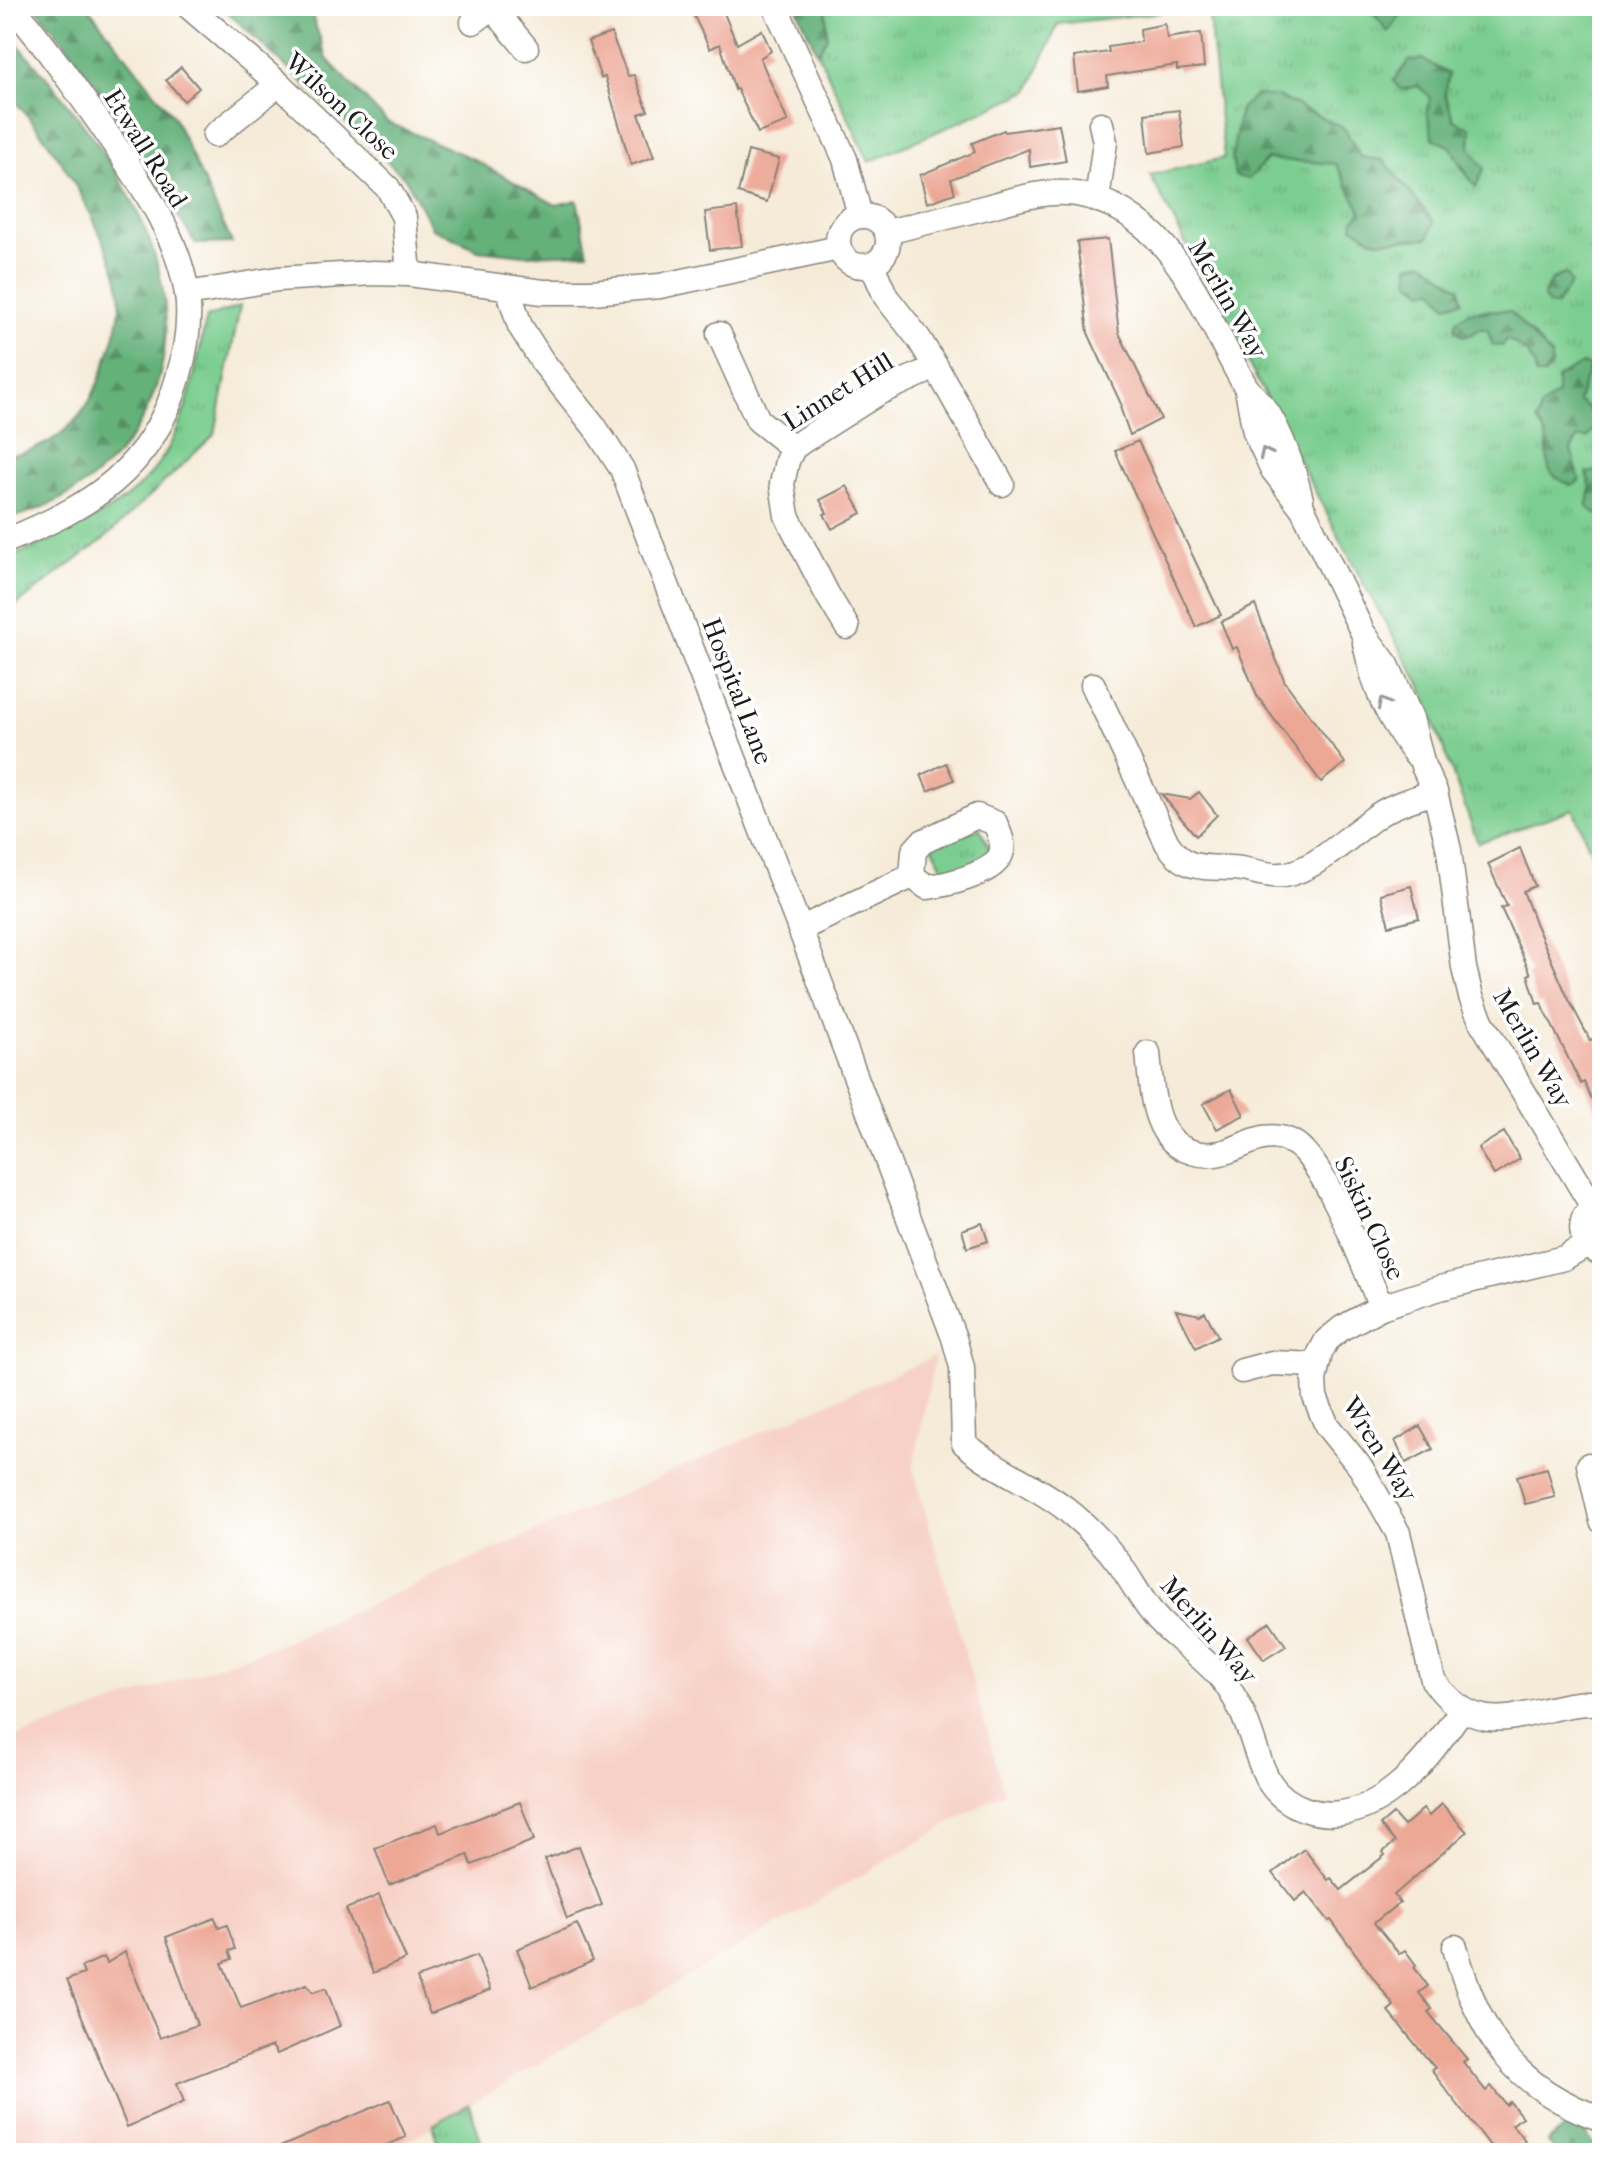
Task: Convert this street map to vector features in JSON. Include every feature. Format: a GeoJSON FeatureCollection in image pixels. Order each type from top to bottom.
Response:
{"type":"FeatureCollection","features":[{"type":"Feature","properties":{"kind":"street","name":"Etwall Road"},"geometry":{"type":"LineString","coordinates":[[6,541],[68,514],[105,490],[134,463],[163,421],[183,361],[188,328],[183,276],[161,221],[142,185],[52,53],[12,6]]}},
{"type":"Feature","properties":{"kind":"street","name":"Wilson Close"},"geometry":{"type":"LineString","coordinates":[[188,6],[279,84],[393,196],[404,217],[409,274]]}},
{"type":"Feature","properties":{"kind":"street"},"geometry":{"type":"LineString","coordinates":[[775,6],[845,159],[860,216]]}},
{"type":"Feature","properties":{"kind":"street"},"geometry":{"type":"LineString","coordinates":[[485,12],[526,48]]}},
{"type":"Feature","properties":{"kind":"street"},"geometry":{"type":"LineString","coordinates":[[215,135],[279,84]]}},
{"type":"Feature","properties":{"kind":"street"},"geometry":{"type":"LineString","coordinates":[[1097,200],[1105,142],[1101,124]]}},
{"type":"Feature","properties":{"kind":"street","name":"Merlin Way"},"geometry":{"type":"LineString","coordinates":[[887,232],[1044,193],[1079,194],[1097,200],[1139,223],[1169,249],[1216,327],[1247,389],[1268,414],[1292,462],[1303,509],[1363,633],[1387,665],[1411,718],[1423,766],[1435,792],[1449,850],[1464,968],[1482,1023],[1598,1205]]}},
{"type":"Feature","properties":{"kind":"street"},"geometry":{"type":"LineString","coordinates":[[860,216],[876,219],[887,232],[888,248],[872,265],[863,267],[848,262],[839,248],[840,231],[844,224],[860,216]]}},
{"type":"Feature","properties":{"kind":"street"},"geometry":{"type":"LineString","coordinates":[[187,294],[278,279],[373,273],[409,274],[508,289],[592,292],[660,286],[839,248]]}},
{"type":"Feature","properties":{"kind":"street","name":"Linnet Hill"},"geometry":{"type":"LineString","coordinates":[[847,627],[787,516],[782,484],[793,448],[878,393],[936,367],[919,339],[886,297],[872,265]]}},
{"type":"Feature","properties":{"kind":"street","name":"Hospital Lane"},"geometry":{"type":"LineString","coordinates":[[508,289],[520,326],[622,469],[954,1338],[962,1367],[964,1443]]}},
{"type":"Feature","properties":{"kind":"street"},"geometry":{"type":"LineString","coordinates":[[719,334],[758,420],[793,448]]}},
{"type":"Feature","properties":{"kind":"street"},"geometry":{"type":"LineString","coordinates":[[936,367],[1002,484]]}},
{"type":"Feature","properties":{"kind":"street"},"geometry":{"type":"LineString","coordinates":[[1093,685],[1167,843],[1183,862],[1196,867],[1290,874],[1352,836],[1379,814],[1435,792]]}},
{"type":"Feature","properties":{"kind":"street"},"geometry":{"type":"LineString","coordinates":[[800,929],[912,876]]}},
{"type":"Feature","properties":{"kind":"street","name":"Siskin Close"},"geometry":{"type":"LineString","coordinates":[[1148,1053],[1158,1118],[1163,1131],[1174,1143],[1192,1152],[1212,1155],[1265,1136],[1293,1142],[1305,1151],[1315,1163],[1349,1232],[1381,1307]]}},
{"type":"Feature","properties":{"kind":"street"},"geometry":{"type":"LineString","coordinates":[[1242,1371],[1272,1363],[1316,1365],[1327,1340],[1342,1328],[1381,1307],[1440,1288],[1594,1249],[1581,1233],[1581,1221],[1586,1212],[1598,1205]]}},
{"type":"Feature","properties":{"kind":"street","name":"Wren Way"},"geometry":{"type":"LineString","coordinates":[[1316,1365],[1315,1397],[1327,1426],[1361,1468],[1398,1533],[1433,1680],[1444,1696],[1461,1710]]}},
{"type":"Feature","properties":{"kind":"street","name":"Merlin Way"},"geometry":{"type":"LineString","coordinates":[[964,1443],[980,1457],[1065,1508],[1107,1548],[1158,1619],[1224,1682],[1249,1728],[1264,1776],[1289,1801],[1304,1809],[1331,1813],[1345,1812],[1376,1801],[1416,1769],[1441,1742],[1461,1710]]}},
{"type":"Feature","properties":{"kind":"street"},"geometry":{"type":"LineString","coordinates":[[1589,1465],[1602,1521]]}},
{"type":"Feature","properties":{"kind":"street"},"geometry":{"type":"LineString","coordinates":[[1461,1710],[1494,1719],[1602,1703]]}},
{"type":"Feature","properties":{"kind":"street"},"geometry":{"type":"LineString","coordinates":[[1455,1947],[1471,2000],[1504,2057],[1546,2093],[1602,2119]]}},
{"type":"Feature","properties":{"kind":"shaded area"},"geometry":{"type":"Polygon","coordinates":[[[935,1356],[913,1468],[1004,1792],[386,2153],[6,2153],[6,1741],[280,1644],[935,1356]]]}},
{"type":"Feature","properties":{"kind":"green space"},"geometry":{"type":"Polygon","coordinates":[[[35,6],[87,6],[174,117],[232,243],[196,244],[77,59],[35,6]]]}},
{"type":"Feature","properties":{"kind":"green space"},"geometry":{"type":"Polygon","coordinates":[[[309,6],[327,59],[387,122],[471,158],[556,205],[577,200],[588,253],[525,255],[478,250],[432,228],[406,179],[222,7],[309,6]]]}},
{"type":"Feature","properties":{"kind":"green space"},"geometry":{"type":"Polygon","coordinates":[[[796,6],[1602,6],[1602,878],[1573,809],[1478,843],[1420,684],[1363,583],[1150,175],[1224,158],[1208,7],[1058,24],[1029,91],[869,162],[796,6]]]}},
{"type":"Feature","properties":{"kind":"green space"},"geometry":{"type":"Polygon","coordinates":[[[796,6],[826,6],[827,38],[817,53],[796,6]]]}},
{"type":"Feature","properties":{"kind":"green space"},"geometry":{"type":"Polygon","coordinates":[[[1376,6],[1407,6],[1388,32],[1373,12],[1376,6]]]}},
{"type":"Feature","properties":{"kind":"green space"},"geometry":{"type":"Polygon","coordinates":[[[6,31],[77,116],[110,163],[138,212],[157,263],[166,316],[161,369],[140,423],[128,441],[84,485],[47,506],[6,519],[6,455],[47,443],[80,415],[107,361],[120,300],[113,264],[82,197],[48,143],[6,91],[6,31]]]}},
{"type":"Feature","properties":{"kind":"green space"},"geometry":{"type":"Polygon","coordinates":[[[1422,59],[1449,74],[1445,94],[1454,120],[1471,128],[1470,149],[1484,168],[1476,187],[1451,147],[1433,138],[1427,113],[1430,97],[1418,86],[1401,90],[1393,81],[1409,61],[1422,59]]]}},
{"type":"Feature","properties":{"kind":"green space"},"geometry":{"type":"Polygon","coordinates":[[[1256,95],[1279,97],[1344,128],[1361,157],[1384,160],[1434,222],[1428,238],[1376,241],[1353,227],[1354,219],[1362,213],[1336,164],[1267,159],[1249,179],[1235,176],[1232,158],[1240,109],[1256,95]]]}},
{"type":"Feature","properties":{"kind":"green space"},"geometry":{"type":"Polygon","coordinates":[[[1422,262],[1460,287],[1462,301],[1446,305],[1434,289],[1424,291],[1410,281],[1409,265],[1422,262]]]}},
{"type":"Feature","properties":{"kind":"green space"},"geometry":{"type":"Polygon","coordinates":[[[1566,274],[1571,283],[1556,305],[1549,305],[1544,298],[1548,285],[1553,279],[1566,274]]]}},
{"type":"Feature","properties":{"kind":"green space"},"geometry":{"type":"Polygon","coordinates":[[[240,306],[215,434],[104,539],[6,613],[6,559],[63,535],[100,515],[148,477],[161,461],[180,423],[206,318],[240,306]]]}},
{"type":"Feature","properties":{"kind":"green space"},"geometry":{"type":"Polygon","coordinates":[[[1510,311],[1551,356],[1551,365],[1545,375],[1536,375],[1530,358],[1507,339],[1502,346],[1493,345],[1487,329],[1478,329],[1471,335],[1462,336],[1455,329],[1457,320],[1470,312],[1510,311]]]}},
{"type":"Feature","properties":{"kind":"green space"},"geometry":{"type":"Polygon","coordinates":[[[1582,364],[1590,367],[1578,401],[1589,409],[1598,424],[1587,438],[1578,438],[1571,450],[1580,480],[1572,486],[1550,471],[1545,436],[1537,421],[1541,407],[1557,394],[1557,378],[1582,364]]]}},
{"type":"Feature","properties":{"kind":"green space"},"geometry":{"type":"Polygon","coordinates":[[[1602,470],[1602,517],[1587,507],[1591,489],[1587,473],[1602,470]]]}},
{"type":"Feature","properties":{"kind":"green space"},"geometry":{"type":"Polygon","coordinates":[[[980,828],[991,853],[950,876],[944,872],[932,845],[980,828]]]}},
{"type":"Feature","properties":{"kind":"green space"},"geometry":{"type":"Polygon","coordinates":[[[469,2104],[485,2153],[442,2153],[433,2125],[469,2104]]]}},
{"type":"Feature","properties":{"kind":"green space"},"geometry":{"type":"Polygon","coordinates":[[[1574,2120],[1601,2153],[1558,2153],[1547,2142],[1574,2120]]]}},
{"type":"Feature","properties":{"kind":"building"},"geometry":{"type":"Polygon","coordinates":[[[689,6],[721,6],[737,44],[762,30],[771,51],[760,58],[788,122],[758,133],[735,90],[720,44],[710,49],[689,6]]]}},
{"type":"Feature","properties":{"kind":"building"},"geometry":{"type":"Polygon","coordinates":[[[1165,24],[1167,38],[1201,33],[1204,67],[1177,70],[1177,65],[1107,76],[1108,86],[1078,91],[1074,57],[1109,52],[1108,47],[1141,42],[1140,29],[1165,24]]]}},
{"type":"Feature","properties":{"kind":"building"},"geometry":{"type":"Polygon","coordinates":[[[611,33],[628,76],[634,75],[648,111],[639,114],[654,157],[631,165],[605,77],[601,78],[588,41],[611,33]]]}},
{"type":"Feature","properties":{"kind":"building"},"geometry":{"type":"Polygon","coordinates":[[[181,67],[199,88],[184,101],[166,80],[181,67]]]}},
{"type":"Feature","properties":{"kind":"building"},"geometry":{"type":"Polygon","coordinates":[[[1179,110],[1184,147],[1149,153],[1145,114],[1179,110]]]}},
{"type":"Feature","properties":{"kind":"building"},"geometry":{"type":"Polygon","coordinates":[[[1059,124],[1066,161],[1030,167],[1029,149],[951,179],[955,193],[927,203],[920,175],[975,152],[972,143],[1004,130],[1059,124]]]}},
{"type":"Feature","properties":{"kind":"building"},"geometry":{"type":"Polygon","coordinates":[[[748,151],[779,159],[767,202],[738,193],[748,151]]]}},
{"type":"Feature","properties":{"kind":"building"},"geometry":{"type":"Polygon","coordinates":[[[737,208],[742,246],[710,250],[705,212],[737,208]]]}},
{"type":"Feature","properties":{"kind":"building"},"geometry":{"type":"Polygon","coordinates":[[[1108,239],[1119,333],[1161,419],[1130,435],[1122,406],[1088,333],[1077,242],[1108,239]]]}},
{"type":"Feature","properties":{"kind":"building"},"geometry":{"type":"Polygon","coordinates":[[[1138,441],[1221,615],[1196,627],[1115,451],[1138,441]]]}},
{"type":"Feature","properties":{"kind":"building"},"geometry":{"type":"Polygon","coordinates":[[[847,486],[862,513],[832,529],[820,500],[847,486]]]}},
{"type":"Feature","properties":{"kind":"building"},"geometry":{"type":"Polygon","coordinates":[[[1255,605],[1285,682],[1345,763],[1321,782],[1257,696],[1237,647],[1232,649],[1221,622],[1255,605]]]}},
{"type":"Feature","properties":{"kind":"building"},"geometry":{"type":"Polygon","coordinates":[[[946,763],[954,780],[928,791],[921,775],[946,763]]]}},
{"type":"Feature","properties":{"kind":"building"},"geometry":{"type":"Polygon","coordinates":[[[1199,792],[1217,815],[1196,836],[1161,794],[1190,799],[1199,792]]]}},
{"type":"Feature","properties":{"kind":"building"},"geometry":{"type":"Polygon","coordinates":[[[1520,848],[1535,886],[1523,891],[1536,925],[1590,1040],[1596,1038],[1602,1050],[1602,1124],[1584,1082],[1581,1084],[1541,1003],[1537,1004],[1528,975],[1531,974],[1501,908],[1507,906],[1488,864],[1520,848]]]}},
{"type":"Feature","properties":{"kind":"building"},"geometry":{"type":"Polygon","coordinates":[[[1411,886],[1419,918],[1389,926],[1381,894],[1411,886]]]}},
{"type":"Feature","properties":{"kind":"building"},"geometry":{"type":"Polygon","coordinates":[[[1231,1089],[1244,1115],[1217,1129],[1203,1104],[1231,1089]]]}},
{"type":"Feature","properties":{"kind":"building"},"geometry":{"type":"Polygon","coordinates":[[[1504,1132],[1520,1159],[1494,1175],[1478,1148],[1504,1132]]]}},
{"type":"Feature","properties":{"kind":"building"},"geometry":{"type":"Polygon","coordinates":[[[982,1223],[988,1241],[967,1248],[962,1230],[982,1223]]]}},
{"type":"Feature","properties":{"kind":"building"},"geometry":{"type":"Polygon","coordinates":[[[1176,1310],[1200,1315],[1205,1312],[1218,1336],[1196,1348],[1176,1310]]]}},
{"type":"Feature","properties":{"kind":"building"},"geometry":{"type":"Polygon","coordinates":[[[1420,1426],[1433,1449],[1406,1463],[1395,1441],[1420,1426]]]}},
{"type":"Feature","properties":{"kind":"building"},"geometry":{"type":"Polygon","coordinates":[[[1547,1468],[1555,1497],[1525,1504],[1517,1476],[1547,1468]]]}},
{"type":"Feature","properties":{"kind":"building"},"geometry":{"type":"Polygon","coordinates":[[[1270,1622],[1286,1646],[1264,1660],[1248,1637],[1270,1622]]]}},
{"type":"Feature","properties":{"kind":"building"},"geometry":{"type":"Polygon","coordinates":[[[520,1802],[534,1840],[472,1865],[468,1855],[389,1885],[375,1848],[437,1824],[440,1833],[520,1802]]]}},
{"type":"Feature","properties":{"kind":"building"},"geometry":{"type":"Polygon","coordinates":[[[1442,1804],[1467,1832],[1394,1895],[1400,1902],[1374,1923],[1399,1954],[1405,1950],[1416,1965],[1414,1967],[1428,1986],[1419,1993],[1432,2009],[1428,2012],[1467,2059],[1463,2062],[1486,2091],[1491,2086],[1506,2105],[1510,2102],[1522,2117],[1512,2125],[1525,2140],[1509,2153],[1496,2153],[1431,2070],[1435,2068],[1388,2011],[1394,2006],[1331,1920],[1306,1892],[1295,1901],[1273,1873],[1304,1849],[1328,1880],[1331,1878],[1341,1890],[1385,1855],[1383,1852],[1395,1842],[1380,1825],[1393,1814],[1404,1826],[1423,1809],[1429,1816],[1442,1804]]]}},
{"type":"Feature","properties":{"kind":"building"},"geometry":{"type":"Polygon","coordinates":[[[579,1846],[602,1905],[567,1919],[545,1859],[579,1846]]]}},
{"type":"Feature","properties":{"kind":"building"},"geometry":{"type":"Polygon","coordinates":[[[379,1895],[406,1959],[373,1973],[346,1909],[379,1895]]]}},
{"type":"Feature","properties":{"kind":"building"},"geometry":{"type":"Polygon","coordinates":[[[215,1918],[219,1928],[227,1925],[235,1949],[229,1951],[232,1959],[222,1963],[241,2008],[307,1984],[313,1992],[326,1988],[340,2026],[277,2054],[272,2046],[177,2083],[184,2102],[127,2127],[67,1980],[84,1974],[81,1967],[104,1957],[107,1963],[125,1952],[160,2038],[197,2025],[166,1937],[215,1918]]]}},
{"type":"Feature","properties":{"kind":"building"},"geometry":{"type":"Polygon","coordinates":[[[577,1924],[593,1961],[532,1987],[517,1949],[577,1924]]]}},
{"type":"Feature","properties":{"kind":"building"},"geometry":{"type":"Polygon","coordinates":[[[477,1955],[490,1990],[430,2014],[417,1978],[477,1955]]]}},
{"type":"Feature","properties":{"kind":"building"},"geometry":{"type":"Polygon","coordinates":[[[390,2100],[406,2137],[368,2153],[266,2153],[390,2100]]]}}]}
